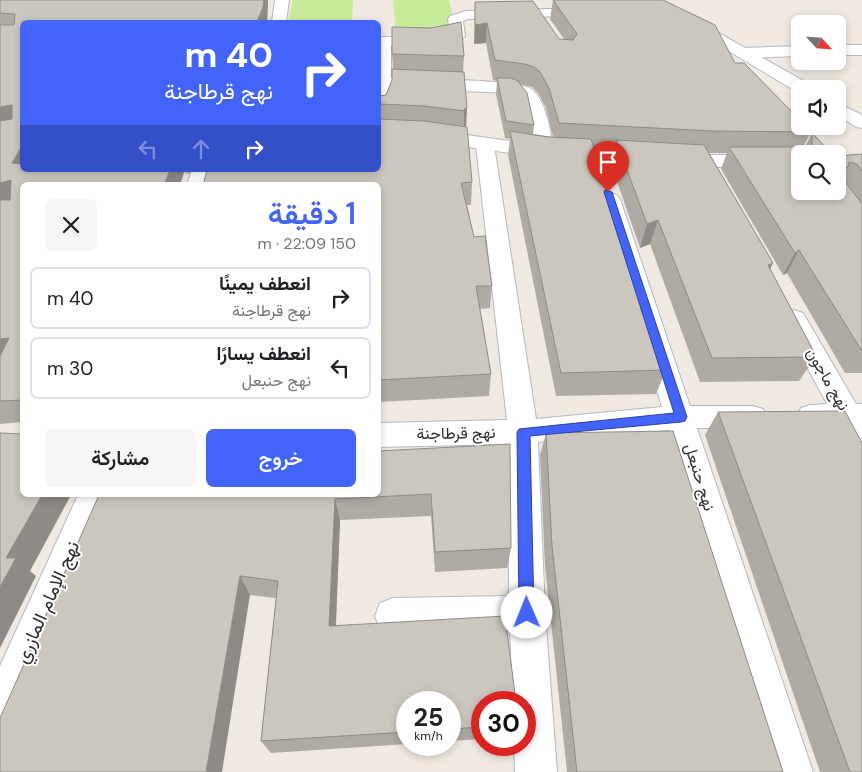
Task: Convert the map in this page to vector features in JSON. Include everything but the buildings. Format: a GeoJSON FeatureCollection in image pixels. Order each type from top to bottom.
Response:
{"type":"FeatureCollection","features":[{"type":"Feature","properties":{"kind":"street"},"geometry":{"type":"LineString","coordinates":[[279,20],[282,0]]}},
{"type":"Feature","properties":{"kind":"street"},"geometry":{"type":"LineString","coordinates":[[650,0],[791,81]]}},
{"type":"Feature","properties":{"kind":"street"},"geometry":{"type":"LineString","coordinates":[[638,10],[666,10]]}},
{"type":"Feature","properties":{"kind":"street"},"geometry":{"type":"LineString","coordinates":[[536,12],[545,26]]}},
{"type":"Feature","properties":{"kind":"street"},"geometry":{"type":"LineString","coordinates":[[381,98],[381,41],[450,40],[458,36],[455,20],[460,16],[536,12],[601,12]]}},
{"type":"Feature","properties":{"kind":"street"},"geometry":{"type":"LineString","coordinates":[[846,50],[862,50]]}},
{"type":"Feature","properties":{"kind":"street"},"geometry":{"type":"LineString","coordinates":[[744,53],[791,52]]}},
{"type":"Feature","properties":{"kind":"street"},"geometry":{"type":"LineString","coordinates":[[381,98],[510,88],[525,92],[526,106],[545,152]]}},
{"type":"Feature","properties":{"kind":"street"},"geometry":{"type":"LineString","coordinates":[[381,98],[400,101]]}},
{"type":"Feature","properties":{"kind":"street"},"geometry":{"type":"LineString","coordinates":[[846,113],[862,122]]}},
{"type":"Feature","properties":{"kind":"street"},"geometry":{"type":"LineString","coordinates":[[381,133],[424,135],[545,152],[704,161],[791,161]]}},
{"type":"Feature","properties":{"kind":"street"},"geometry":{"type":"LineString","coordinates":[[485,145],[523,432],[527,613],[536,772]]}},
{"type":"Feature","properties":{"kind":"street","name":"نهج حنبعل"},"geometry":{"type":"LineString","coordinates":[[596,155],[681,417],[792,772]]}},
{"type":"Feature","properties":{"kind":"street"},"geometry":{"type":"LineString","coordinates":[[704,161],[719,186]]}},
{"type":"Feature","properties":{"kind":"street","name":"نهج ماجون"},"geometry":{"type":"LineString","coordinates":[[781,297],[855,415],[862,441]]}},
{"type":"Feature","properties":{"kind":"street","name":"نهج قرطاجنة"},"geometry":{"type":"LineString","coordinates":[[381,435],[523,432],[681,417],[855,415]]}},
{"type":"Feature","properties":{"kind":"street","name":"نهج الإمام المازري"},"geometry":{"type":"LineString","coordinates":[[0,710],[93,497]]}},
{"type":"Feature","properties":{"kind":"street"},"geometry":{"type":"LineString","coordinates":[[393,616],[527,613]]}},
{"type":"Feature","properties":{"kind":"green space"},"geometry":{"type":"Polygon","coordinates":[[[293,0],[353,0],[352,20],[288,20],[293,0]]]}},
{"type":"Feature","properties":{"kind":"green space"},"geometry":{"type":"Polygon","coordinates":[[[393,0],[449,0],[457,34],[396,36],[393,0]]]}},
{"type":"Feature","properties":{"kind":"route"},"geometry":{"type":"LineString","coordinates":[[527,613],[523,432],[681,417],[608,192]]}}]}
